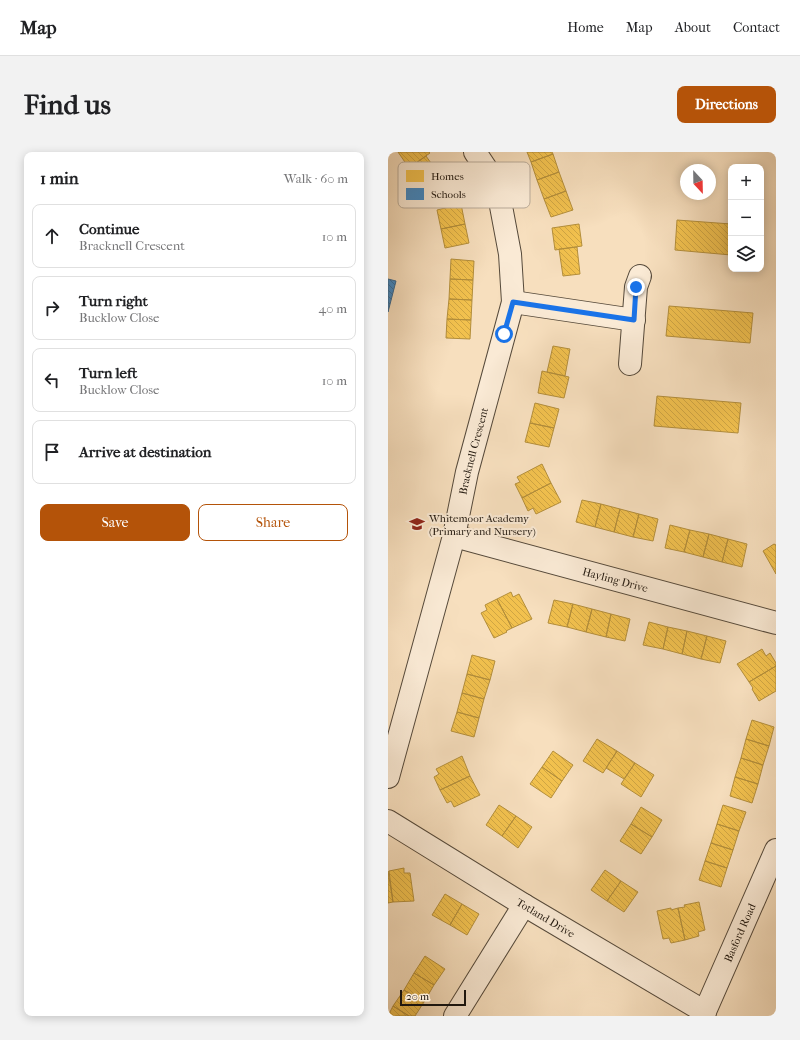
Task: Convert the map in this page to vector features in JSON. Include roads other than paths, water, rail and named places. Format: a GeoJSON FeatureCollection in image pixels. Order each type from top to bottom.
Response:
{"type":"FeatureCollection","features":[{"type":"Feature","properties":{"kind":"street","name":"Bracknell Crescent"},"geometry":{"type":"LineString","coordinates":[[475,152],[482,162]]}},
{"type":"Feature","properties":{"kind":"street","name":"Bracknell Crescent"},"geometry":{"type":"LineString","coordinates":[[388,776],[454,536],[467,472],[513,302],[510,254],[501,208]]}},
{"type":"Feature","properties":{"kind":"street"},"geometry":{"type":"LineString","coordinates":[[630,364],[636,287],[640,276]]}},
{"type":"Feature","properties":{"kind":"street"},"geometry":{"type":"LineString","coordinates":[[513,302],[634,320]]}},
{"type":"Feature","properties":{"kind":"street","name":"Hayling Drive"},"geometry":{"type":"LineString","coordinates":[[454,536],[776,623]]}},
{"type":"Feature","properties":{"kind":"street","name":"Totland Drive"},"geometry":{"type":"LineString","coordinates":[[388,821],[704,1014]]}},
{"type":"Feature","properties":{"kind":"street","name":"Basford Road"},"geometry":{"type":"LineString","coordinates":[[704,1014],[776,850]]}},
{"type":"Feature","properties":{"kind":"street"},"geometry":{"type":"LineString","coordinates":[[455,1016],[524,905]]}},
{"type":"Feature","properties":{"kind":"place","name":"Whitemoor Academy (Primary and Nursery)"},"geometry":{"type":"Point","coordinates":[417,524]}}]}
